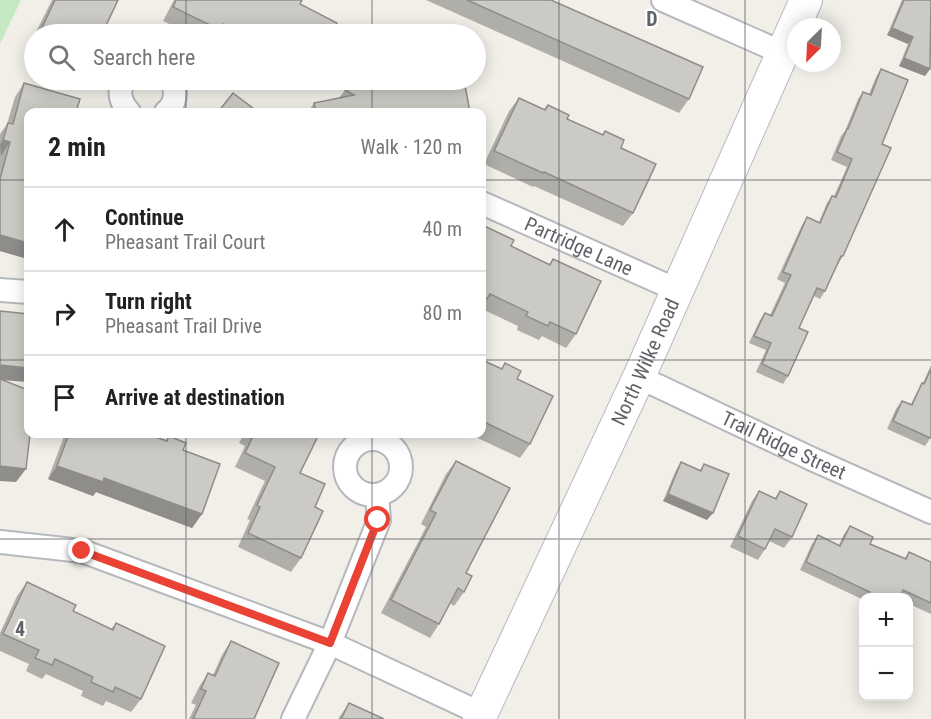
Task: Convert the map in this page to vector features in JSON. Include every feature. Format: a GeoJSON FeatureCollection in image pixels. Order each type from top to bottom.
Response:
{"type":"FeatureCollection","features":[{"type":"Feature","properties":{"kind":"street"},"geometry":{"type":"LineString","coordinates":[[663,0],[783,53]]}},
{"type":"Feature","properties":{"kind":"street","name":"North Wilke Road"},"geometry":{"type":"LineString","coordinates":[[481,716],[639,377],[806,0]]}},
{"type":"Feature","properties":{"kind":"street"},"geometry":{"type":"LineString","coordinates":[[120,90],[126,108]]}},
{"type":"Feature","properties":{"kind":"street"},"geometry":{"type":"LineString","coordinates":[[170,108],[175,90]]}},
{"type":"Feature","properties":{"kind":"street","name":"Partridge Lane"},"geometry":{"type":"LineString","coordinates":[[486,205],[677,290]]}},
{"type":"Feature","properties":{"kind":"street"},"geometry":{"type":"LineString","coordinates":[[0,290],[24,292]]}},
{"type":"Feature","properties":{"kind":"street","name":"Trail Ridge Street"},"geometry":{"type":"LineString","coordinates":[[639,377],[812,459],[931,512]]}},
{"type":"Feature","properties":{"kind":"street"},"geometry":{"type":"LineString","coordinates":[[292,719],[330,643],[378,520],[377,495]]}},
{"type":"Feature","properties":{"kind":"street"},"geometry":{"type":"LineString","coordinates":[[0,542],[82,551],[330,643],[481,716]]}},
{"type":"Feature","properties":{"kind":"green space"},"geometry":{"type":"Polygon","coordinates":[[[0,0],[21,0],[0,44],[0,0]]]}},
{"type":"Feature","properties":{"kind":"building"},"geometry":{"type":"Polygon","coordinates":[[[55,0],[118,0],[107,24],[44,24],[55,0]]]}},
{"type":"Feature","properties":{"kind":"building"},"geometry":{"type":"Polygon","coordinates":[[[176,0],[302,0],[300,4],[337,23],[208,24],[173,7],[176,0]]]}},
{"type":"Feature","properties":{"kind":"building"},"geometry":{"type":"Polygon","coordinates":[[[467,0],[551,0],[703,67],[689,99],[467,0]]]}},
{"type":"Feature","properties":{"kind":"building"},"geometry":{"type":"Polygon","coordinates":[[[904,0],[931,0],[930,69],[904,58],[913,37],[892,28],[904,0]]]}},
{"type":"Feature","properties":{"kind":"building"},"geometry":{"type":"Polygon","coordinates":[[[881,69],[908,80],[882,144],[891,148],[825,291],[817,288],[799,328],[808,332],[788,376],[762,364],[771,343],[754,336],[765,313],[772,316],[791,275],[783,272],[807,217],[820,223],[832,196],[836,197],[852,159],[837,152],[863,92],[871,95],[881,69]]]}},
{"type":"Feature","properties":{"kind":"building"},"geometry":{"type":"Polygon","coordinates":[[[24,83],[24,90],[48,90],[80,99],[77,108],[24,108],[24,242],[0,235],[0,179],[10,142],[3,140],[8,123],[13,124],[24,83]]]}},
{"type":"Feature","properties":{"kind":"building"},"geometry":{"type":"Polygon","coordinates":[[[345,90],[466,90],[469,108],[315,108],[314,103],[354,95],[345,90]]]}},
{"type":"Feature","properties":{"kind":"building"},"geometry":{"type":"Polygon","coordinates":[[[233,93],[253,108],[221,108],[233,93]]]}},
{"type":"Feature","properties":{"kind":"building"},"geometry":{"type":"Polygon","coordinates":[[[519,98],[545,110],[548,105],[569,115],[567,119],[603,135],[605,131],[624,140],[621,148],[656,164],[633,213],[494,151],[519,98]]]}},
{"type":"Feature","properties":{"kind":"building"},"geometry":{"type":"Polygon","coordinates":[[[486,227],[514,240],[511,246],[550,265],[553,259],[601,281],[576,334],[550,322],[548,326],[526,316],[528,312],[490,294],[487,299],[486,227]]]}},
{"type":"Feature","properties":{"kind":"building"},"geometry":{"type":"Polygon","coordinates":[[[0,311],[24,314],[24,368],[0,365],[0,311]]]}},
{"type":"Feature","properties":{"kind":"building"},"geometry":{"type":"Polygon","coordinates":[[[486,362],[502,369],[505,363],[521,371],[517,379],[553,396],[530,444],[486,423],[486,362]]]}},
{"type":"Feature","properties":{"kind":"building"},"geometry":{"type":"Polygon","coordinates":[[[931,369],[930,438],[893,421],[902,401],[912,405],[931,369]]]}},
{"type":"Feature","properties":{"kind":"building"},"geometry":{"type":"Polygon","coordinates":[[[0,379],[24,388],[24,438],[30,438],[26,469],[0,466],[0,379]]]}},
{"type":"Feature","properties":{"kind":"building"},"geometry":{"type":"Polygon","coordinates":[[[68,438],[158,438],[167,441],[168,438],[174,438],[186,443],[183,450],[220,464],[202,514],[104,478],[103,482],[57,466],[68,438]]]}},
{"type":"Feature","properties":{"kind":"building"},"geometry":{"type":"Polygon","coordinates":[[[252,438],[317,438],[300,473],[325,484],[315,507],[323,511],[301,558],[248,533],[260,507],[257,505],[275,467],[245,453],[252,438]]]}},
{"type":"Feature","properties":{"kind":"building"},"geometry":{"type":"Polygon","coordinates":[[[456,461],[510,488],[466,573],[472,576],[464,592],[458,588],[439,624],[391,600],[436,513],[430,510],[456,461]]]}},
{"type":"Feature","properties":{"kind":"building"},"geometry":{"type":"Polygon","coordinates":[[[681,462],[701,471],[704,464],[729,474],[713,513],[668,494],[681,462]]]}},
{"type":"Feature","properties":{"kind":"building"},"geometry":{"type":"Polygon","coordinates":[[[759,491],[776,499],[780,491],[807,504],[792,537],[775,529],[765,549],[738,536],[759,491]]]}},
{"type":"Feature","properties":{"kind":"building"},"geometry":{"type":"Polygon","coordinates":[[[850,526],[873,537],[870,544],[906,559],[909,552],[931,562],[931,603],[903,590],[902,593],[869,593],[806,562],[818,535],[840,546],[850,526]]]}},
{"type":"Feature","properties":{"kind":"building"},"geometry":{"type":"Polygon","coordinates":[[[27,582],[76,605],[73,611],[113,630],[116,623],[165,646],[141,699],[115,687],[113,692],[91,682],[93,677],[55,659],[52,665],[35,658],[39,650],[3,634],[27,582]]]}},
{"type":"Feature","properties":{"kind":"building"},"geometry":{"type":"Polygon","coordinates":[[[231,641],[279,663],[254,719],[193,719],[206,691],[201,689],[208,673],[215,676],[231,641]]]}},
{"type":"Feature","properties":{"kind":"building"},"geometry":{"type":"Polygon","coordinates":[[[349,703],[384,719],[341,719],[349,703]]]}},
{"type":"Feature","properties":{"kind":"route"},"geometry":{"type":"LineString","coordinates":[[82,551],[330,643],[378,520]]}}]}
